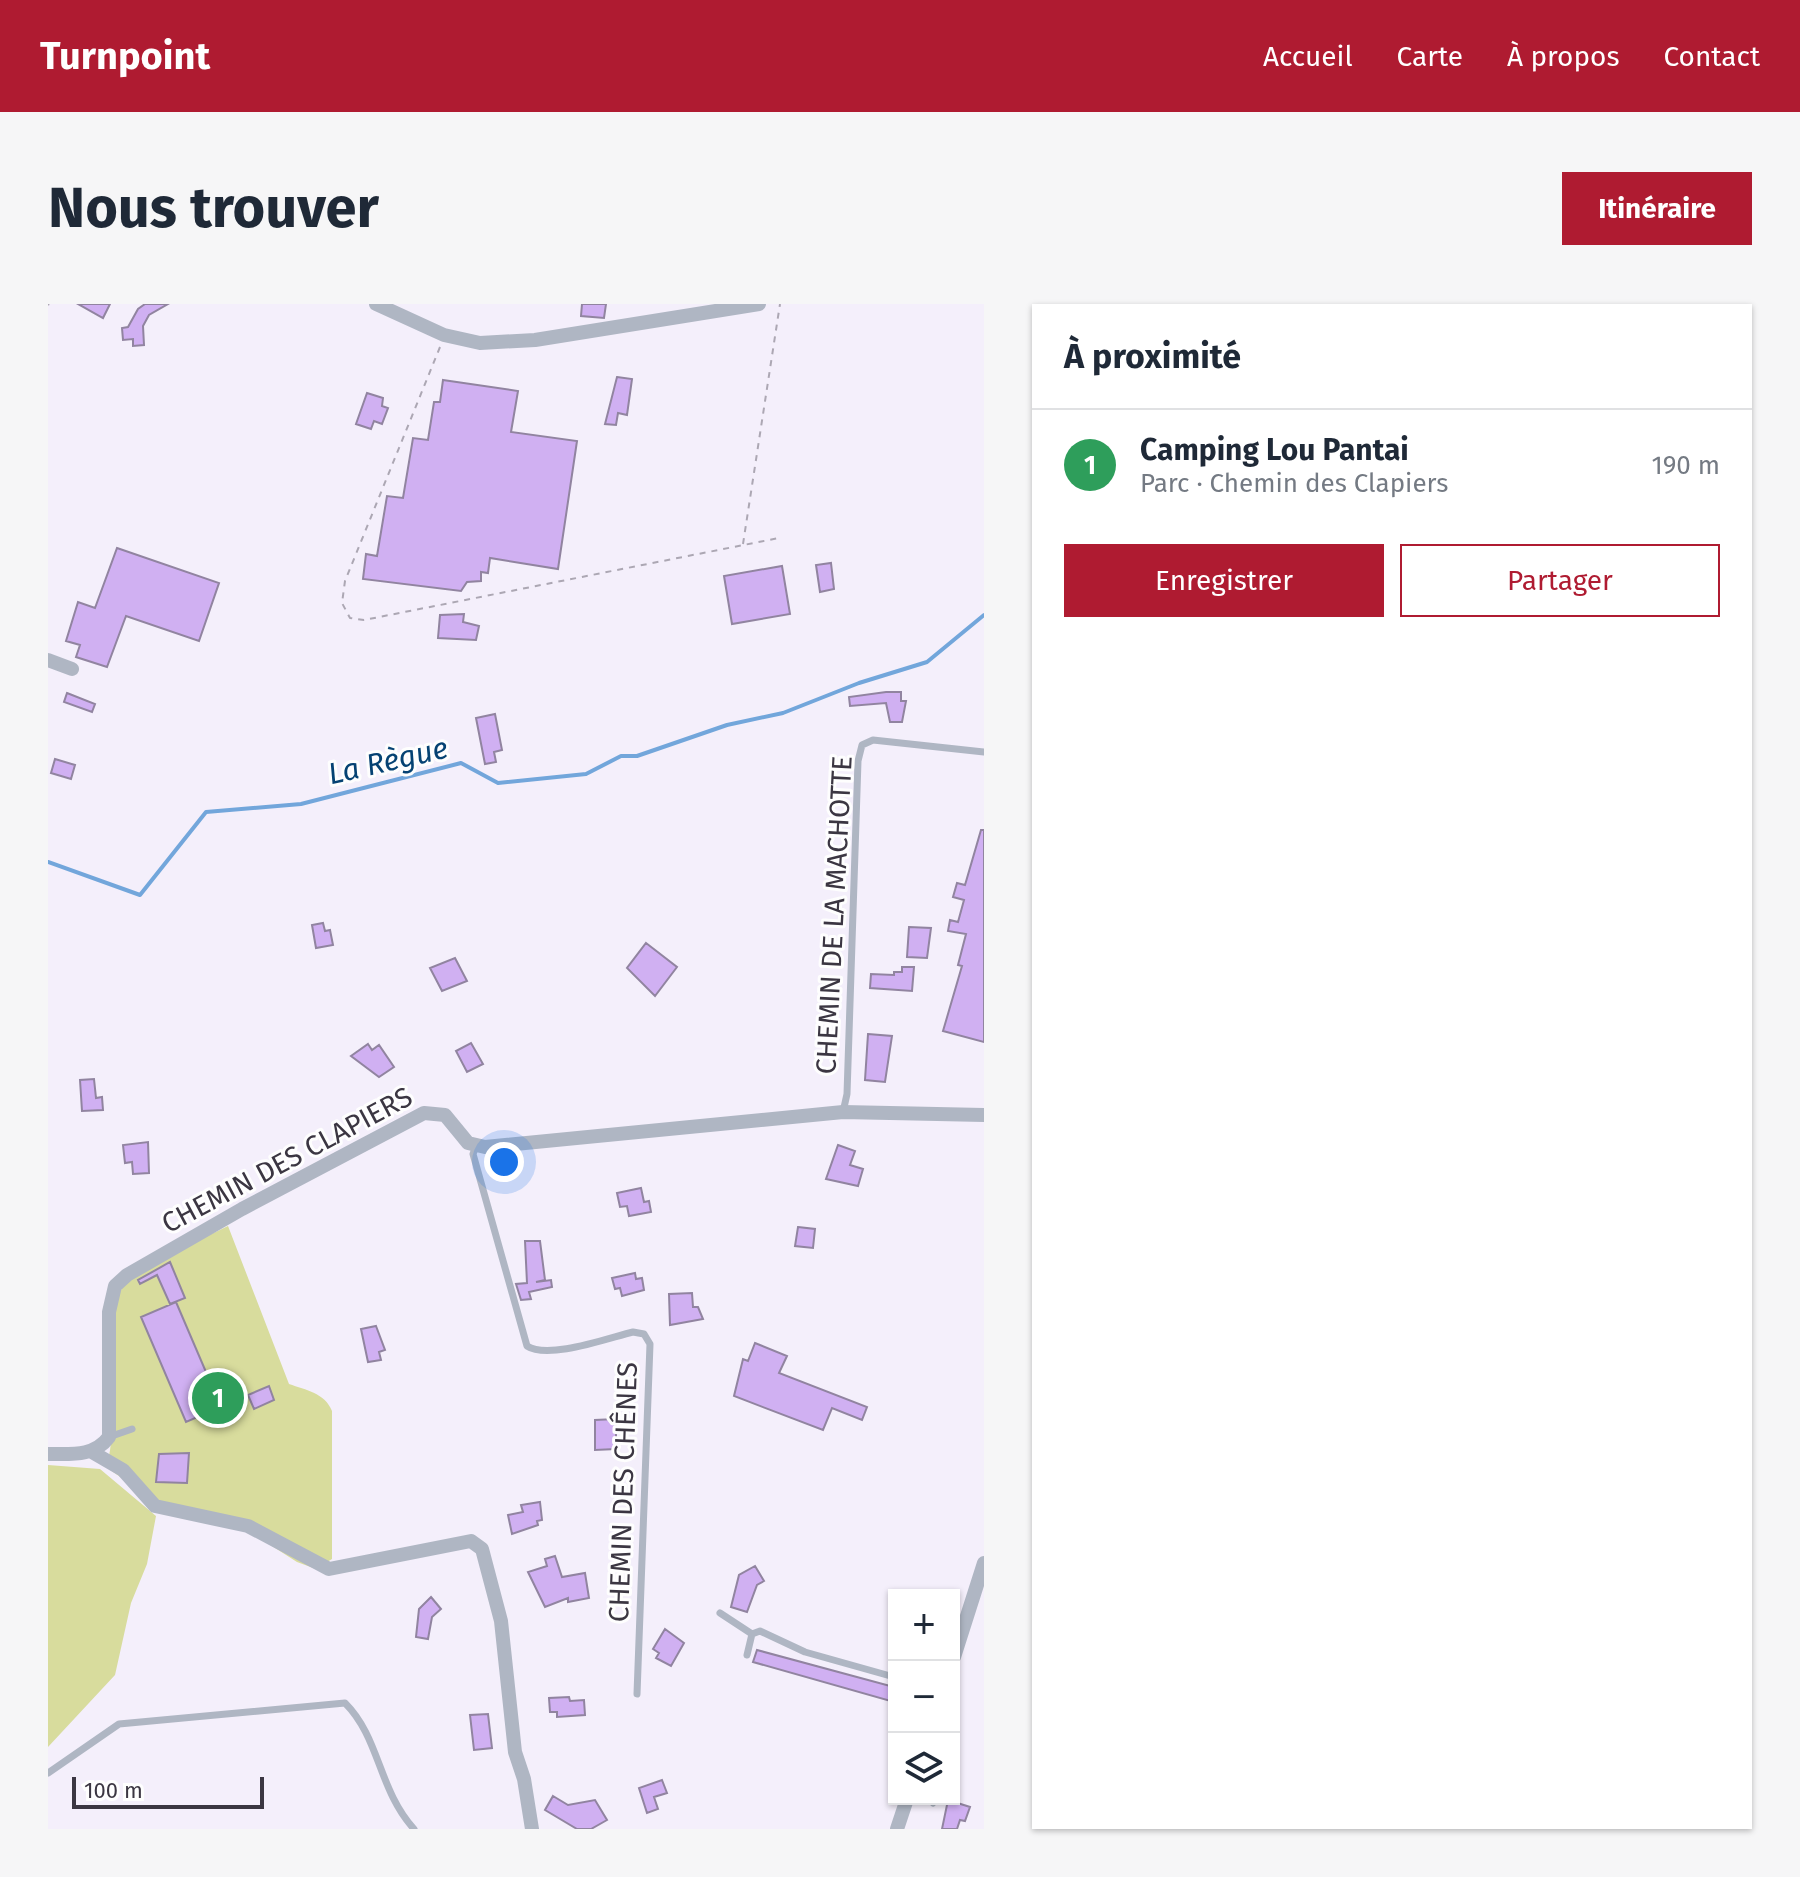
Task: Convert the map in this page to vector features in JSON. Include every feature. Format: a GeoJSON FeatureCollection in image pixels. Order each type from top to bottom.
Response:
{"type":"FeatureCollection","features":[{"type":"Feature","properties":{"kind":"street"},"geometry":{"type":"LineString","coordinates":[[376,304],[444,335],[480,343],[535,340],[759,304]]}},
{"type":"Feature","properties":{"kind":"street"},"geometry":{"type":"LineString","coordinates":[[48,660],[72,669]]}},
{"type":"Feature","properties":{"kind":"street"},"geometry":{"type":"LineString","coordinates":[[476,1146],[843,1112],[984,1115]]}},
{"type":"Feature","properties":{"kind":"street","name":"CHEMIN DES CLAPIERS"},"geometry":{"type":"LineString","coordinates":[[109,1437],[110,1298],[127,1275],[242,1209],[424,1113],[445,1115],[468,1143],[476,1146]]}},
{"type":"Feature","properties":{"kind":"street"},"geometry":{"type":"LineString","coordinates":[[48,1454],[92,1452],[101,1448],[109,1437]]}},
{"type":"Feature","properties":{"kind":"street"},"geometry":{"type":"LineString","coordinates":[[92,1452],[123,1470],[155,1506],[248,1526],[329,1569],[471,1541],[482,1549],[501,1621],[515,1752],[524,1779],[532,1829]]}},
{"type":"Feature","properties":{"kind":"street"},"geometry":{"type":"LineString","coordinates":[[960,1638],[984,1563]]}},
{"type":"Feature","properties":{"kind":"street"},"geometry":{"type":"LineString","coordinates":[[897,1829],[905,1805]]}},
{"type":"Feature","properties":{"kind":"lane","name":"CHEMIN DE LA MACHOTTE"},"geometry":{"type":"LineString","coordinates":[[843,1112],[847,1094],[858,761],[862,745],[873,740],[984,752]]}},
{"type":"Feature","properties":{"kind":"lane","name":"CHEMIN DES CHÊNES"},"geometry":{"type":"LineString","coordinates":[[476,1146],[473,1154],[527,1346],[536,1352],[557,1350],[633,1332],[644,1334],[650,1344],[637,1694]]}},
{"type":"Feature","properties":{"kind":"lane"},"geometry":{"type":"LineString","coordinates":[[109,1437],[132,1429]]}},
{"type":"Feature","properties":{"kind":"lane"},"geometry":{"type":"LineString","coordinates":[[720,1613],[752,1634],[769,1633],[805,1652],[888,1675]]}},
{"type":"Feature","properties":{"kind":"lane"},"geometry":{"type":"LineString","coordinates":[[747,1655],[752,1634]]}},
{"type":"Feature","properties":{"kind":"lane"},"geometry":{"type":"LineString","coordinates":[[48,1773],[119,1724],[345,1703],[360,1719],[395,1808],[414,1829]]}},
{"type":"Feature","properties":{"kind":"path"},"geometry":{"type":"LineString","coordinates":[[743,546],[780,304]]}},
{"type":"Feature","properties":{"kind":"path"},"geometry":{"type":"LineString","coordinates":[[444,335],[345,581],[342,603],[350,618],[364,620],[779,538]]}},
{"type":"Feature","properties":{"kind":"green space"},"geometry":{"type":"Polygon","coordinates":[[[228,1226],[289,1384],[320,1396],[332,1411],[332,1559],[316,1569],[297,1562],[244,1528],[173,1514],[106,1467],[111,1446],[112,1334],[122,1288],[135,1273],[168,1253],[228,1226]]]}},
{"type":"Feature","properties":{"kind":"green space"},"geometry":{"type":"Polygon","coordinates":[[[48,1465],[100,1469],[156,1516],[147,1564],[131,1603],[115,1675],[48,1747],[48,1465]]]}},
{"type":"Feature","properties":{"kind":"building"},"geometry":{"type":"Polygon","coordinates":[[[78,304],[110,304],[103,318],[78,304]]]}},
{"type":"Feature","properties":{"kind":"building"},"geometry":{"type":"Polygon","coordinates":[[[145,304],[168,304],[149,315],[143,326],[144,345],[133,346],[133,339],[123,340],[122,328],[128,327],[138,309],[145,304]]]}},
{"type":"Feature","properties":{"kind":"building"},"geometry":{"type":"Polygon","coordinates":[[[582,304],[606,304],[604,318],[581,316],[582,304]]]}},
{"type":"Feature","properties":{"kind":"building"},"geometry":{"type":"Polygon","coordinates":[[[617,377],[632,379],[627,415],[618,413],[616,425],[605,424],[617,377]]]}},
{"type":"Feature","properties":{"kind":"building"},"geometry":{"type":"Polygon","coordinates":[[[443,380],[518,391],[511,432],[577,441],[558,569],[490,558],[488,573],[481,572],[481,581],[467,582],[461,591],[363,579],[366,554],[377,556],[387,496],[403,498],[413,438],[428,440],[434,402],[440,402],[443,380]]]}},
{"type":"Feature","properties":{"kind":"building"},"geometry":{"type":"Polygon","coordinates":[[[367,393],[383,398],[382,406],[388,408],[382,424],[374,421],[371,429],[356,424],[367,393]]]}},
{"type":"Feature","properties":{"kind":"building"},"geometry":{"type":"Polygon","coordinates":[[[117,548],[219,583],[199,641],[126,616],[107,667],[76,657],[80,645],[66,641],[78,602],[95,608],[117,548]]]}},
{"type":"Feature","properties":{"kind":"building"},"geometry":{"type":"Polygon","coordinates":[[[831,563],[834,589],[820,592],[816,565],[831,563]]]}},
{"type":"Feature","properties":{"kind":"building"},"geometry":{"type":"Polygon","coordinates":[[[782,566],[790,614],[732,624],[724,576],[782,566]]]}},
{"type":"Feature","properties":{"kind":"building"},"geometry":{"type":"Polygon","coordinates":[[[464,614],[463,622],[479,626],[476,640],[438,638],[440,615],[464,614]]]}},
{"type":"Feature","properties":{"kind":"building"},"geometry":{"type":"Polygon","coordinates":[[[901,692],[901,701],[906,701],[902,722],[890,722],[886,703],[850,706],[849,697],[901,692]]]}},
{"type":"Feature","properties":{"kind":"building"},"geometry":{"type":"Polygon","coordinates":[[[67,693],[95,704],[92,712],[64,702],[67,693]]]}},
{"type":"Feature","properties":{"kind":"building"},"geometry":{"type":"Polygon","coordinates":[[[495,714],[502,750],[494,752],[496,762],[485,764],[476,718],[495,714]]]}},
{"type":"Feature","properties":{"kind":"building"},"geometry":{"type":"Polygon","coordinates":[[[55,759],[75,765],[71,779],[51,773],[55,759]]]}},
{"type":"Feature","properties":{"kind":"building"},"geometry":{"type":"Polygon","coordinates":[[[981,830],[984,830],[984,1042],[943,1031],[962,966],[958,965],[966,934],[948,931],[950,920],[958,922],[964,900],[953,897],[957,883],[965,885],[981,830]]]}},
{"type":"Feature","properties":{"kind":"building"},"geometry":{"type":"Polygon","coordinates":[[[323,923],[325,931],[330,930],[333,945],[316,948],[312,925],[323,923]]]}},
{"type":"Feature","properties":{"kind":"building"},"geometry":{"type":"Polygon","coordinates":[[[909,927],[931,928],[927,958],[907,957],[909,927]]]}},
{"type":"Feature","properties":{"kind":"building"},"geometry":{"type":"Polygon","coordinates":[[[646,943],[677,967],[655,996],[627,968],[646,943]]]}},
{"type":"Feature","properties":{"kind":"building"},"geometry":{"type":"Polygon","coordinates":[[[455,958],[467,981],[442,991],[430,968],[455,958]]]}},
{"type":"Feature","properties":{"kind":"building"},"geometry":{"type":"Polygon","coordinates":[[[902,967],[914,967],[912,991],[870,988],[871,974],[894,975],[894,972],[902,972],[902,967]]]}},
{"type":"Feature","properties":{"kind":"building"},"geometry":{"type":"Polygon","coordinates":[[[868,1034],[892,1036],[885,1082],[865,1080],[868,1034]]]}},
{"type":"Feature","properties":{"kind":"building"},"geometry":{"type":"Polygon","coordinates":[[[471,1043],[483,1064],[467,1072],[456,1051],[471,1043]]]}},
{"type":"Feature","properties":{"kind":"building"},"geometry":{"type":"Polygon","coordinates":[[[368,1044],[372,1050],[379,1045],[394,1067],[379,1077],[351,1056],[368,1044]]]}},
{"type":"Feature","properties":{"kind":"building"},"geometry":{"type":"Polygon","coordinates":[[[94,1079],[96,1098],[102,1097],[103,1110],[82,1111],[80,1080],[94,1079]]]}},
{"type":"Feature","properties":{"kind":"building"},"geometry":{"type":"Polygon","coordinates":[[[148,1142],[149,1173],[133,1174],[132,1162],[125,1163],[123,1145],[148,1142]]]}},
{"type":"Feature","properties":{"kind":"building"},"geometry":{"type":"Polygon","coordinates":[[[838,1145],[855,1151],[850,1165],[863,1169],[858,1186],[826,1179],[838,1145]]]}},
{"type":"Feature","properties":{"kind":"building"},"geometry":{"type":"Polygon","coordinates":[[[641,1188],[644,1202],[649,1201],[651,1212],[629,1216],[627,1206],[620,1207],[617,1193],[641,1188]]]}},
{"type":"Feature","properties":{"kind":"building"},"geometry":{"type":"Polygon","coordinates":[[[798,1227],[815,1229],[813,1248],[795,1246],[798,1227]]]}},
{"type":"Feature","properties":{"kind":"building"},"geometry":{"type":"Polygon","coordinates":[[[525,1241],[540,1241],[545,1280],[536,1282],[551,1280],[552,1287],[529,1292],[531,1299],[521,1300],[516,1284],[527,1283],[525,1241]]]}},
{"type":"Feature","properties":{"kind":"building"},"geometry":{"type":"Polygon","coordinates":[[[170,1262],[185,1298],[170,1304],[157,1275],[140,1284],[138,1280],[170,1262]]]}},
{"type":"Feature","properties":{"kind":"building"},"geometry":{"type":"Polygon","coordinates":[[[635,1273],[636,1279],[642,1278],[644,1290],[622,1296],[620,1288],[615,1289],[612,1278],[635,1273]]]}},
{"type":"Feature","properties":{"kind":"building"},"geometry":{"type":"Polygon","coordinates":[[[692,1293],[693,1307],[698,1307],[703,1319],[670,1325],[669,1294],[692,1293]]]}},
{"type":"Feature","properties":{"kind":"building"},"geometry":{"type":"Polygon","coordinates":[[[176,1302],[221,1407],[186,1422],[141,1317],[176,1302]]]}},
{"type":"Feature","properties":{"kind":"building"},"geometry":{"type":"Polygon","coordinates":[[[376,1326],[385,1350],[379,1352],[381,1360],[368,1362],[361,1329],[376,1326]]]}},
{"type":"Feature","properties":{"kind":"building"},"geometry":{"type":"Polygon","coordinates":[[[755,1343],[787,1356],[779,1373],[867,1407],[862,1420],[832,1408],[823,1430],[734,1396],[743,1359],[748,1361],[755,1343]]]}},
{"type":"Feature","properties":{"kind":"building"},"geometry":{"type":"Polygon","coordinates":[[[269,1386],[274,1400],[254,1409],[248,1395],[269,1386]]]}},
{"type":"Feature","properties":{"kind":"building"},"geometry":{"type":"Polygon","coordinates":[[[616,1419],[616,1449],[595,1450],[595,1420],[616,1419]]]}},
{"type":"Feature","properties":{"kind":"building"},"geometry":{"type":"Polygon","coordinates":[[[189,1453],[187,1483],[156,1482],[159,1454],[189,1453]]]}},
{"type":"Feature","properties":{"kind":"building"},"geometry":{"type":"Polygon","coordinates":[[[540,1502],[542,1520],[537,1521],[538,1525],[512,1534],[508,1515],[523,1512],[521,1505],[540,1502]]]}},
{"type":"Feature","properties":{"kind":"building"},"geometry":{"type":"Polygon","coordinates":[[[555,1556],[562,1577],[585,1573],[589,1598],[568,1602],[568,1598],[545,1607],[528,1572],[547,1566],[545,1559],[555,1556]]]}},
{"type":"Feature","properties":{"kind":"building"},"geometry":{"type":"Polygon","coordinates":[[[755,1566],[764,1581],[757,1585],[747,1612],[731,1607],[739,1575],[755,1566]]]}},
{"type":"Feature","properties":{"kind":"building"},"geometry":{"type":"Polygon","coordinates":[[[431,1597],[441,1609],[432,1617],[428,1639],[416,1637],[419,1609],[431,1597]]]}},
{"type":"Feature","properties":{"kind":"building"},"geometry":{"type":"Polygon","coordinates":[[[665,1629],[684,1643],[671,1666],[656,1658],[659,1653],[653,1649],[665,1629]]]}},
{"type":"Feature","properties":{"kind":"building"},"geometry":{"type":"Polygon","coordinates":[[[757,1650],[888,1685],[888,1700],[753,1662],[757,1650]]]}},
{"type":"Feature","properties":{"kind":"building"},"geometry":{"type":"Polygon","coordinates":[[[569,1697],[570,1701],[584,1700],[585,1715],[557,1717],[557,1712],[550,1712],[549,1698],[569,1697]]]}},
{"type":"Feature","properties":{"kind":"building"},"geometry":{"type":"Polygon","coordinates":[[[488,1714],[492,1748],[474,1750],[470,1715],[488,1714]]]}},
{"type":"Feature","properties":{"kind":"building"},"geometry":{"type":"Polygon","coordinates":[[[662,1780],[667,1793],[654,1797],[658,1809],[647,1813],[639,1788],[662,1780]]]}},
{"type":"Feature","properties":{"kind":"building"},"geometry":{"type":"Polygon","coordinates":[[[553,1796],[568,1805],[595,1800],[607,1820],[591,1829],[577,1829],[545,1810],[553,1796]]]}},
{"type":"Feature","properties":{"kind":"building"},"geometry":{"type":"Polygon","coordinates":[[[947,1805],[970,1807],[965,1821],[960,1820],[957,1829],[942,1829],[947,1805]]]}},
{"type":"Feature","properties":{"kind":"waterway","name":"La Règue"},"geometry":{"type":"LineString","coordinates":[[48,862],[140,895],[206,812],[301,804],[461,763],[498,783],[586,774],[621,756],[637,756],[727,725],[783,713],[859,683],[927,662],[984,615]]}},
{"type":"Feature","properties":{"kind":"place","name":"Camping Lou Pantai"},"geometry":{"type":"Point","coordinates":[218,1398]}}]}
